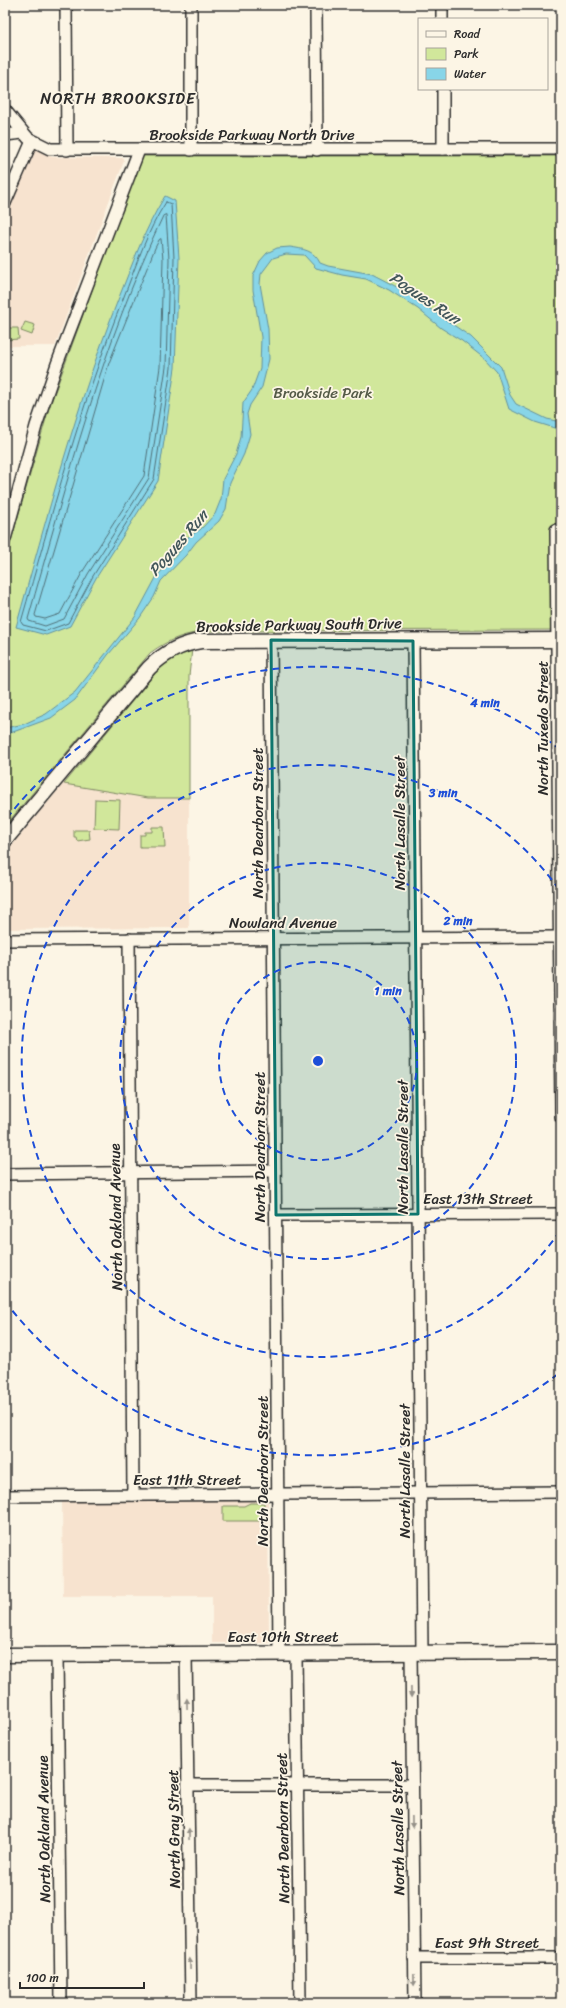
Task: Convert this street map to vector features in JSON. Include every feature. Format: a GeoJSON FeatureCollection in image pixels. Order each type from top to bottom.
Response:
{"type":"FeatureCollection","features":[{"type":"Feature","properties":{"kind":"main road","name":"Brookside Parkway South Drive"},"geometry":{"type":"LineString","coordinates":[[5,840],[157,659],[176,647],[192,642],[271,640],[559,640]]}},
{"type":"Feature","properties":{"kind":"main road","name":"East 10th Street"},"geometry":{"type":"LineString","coordinates":[[5,1656],[561,1652]]}},
{"type":"Feature","properties":{"kind":"street"},"geometry":{"type":"LineString","coordinates":[[66,5],[67,150]]}},
{"type":"Feature","properties":{"kind":"street"},"geometry":{"type":"LineString","coordinates":[[191,5],[191,150]]}},
{"type":"Feature","properties":{"kind":"street"},"geometry":{"type":"LineString","coordinates":[[316,5],[317,150]]}},
{"type":"Feature","properties":{"kind":"street"},"geometry":{"type":"LineString","coordinates":[[442,5],[442,18]]}},
{"type":"Feature","properties":{"kind":"street"},"geometry":{"type":"LineString","coordinates":[[443,90],[443,149]]}},
{"type":"Feature","properties":{"kind":"street"},"geometry":{"type":"LineString","coordinates":[[5,110],[23,133],[32,141],[50,149],[140,150]]}},
{"type":"Feature","properties":{"kind":"street"},"geometry":{"type":"LineString","coordinates":[[5,135],[23,133]]}},
{"type":"Feature","properties":{"kind":"street"},"geometry":{"type":"LineString","coordinates":[[5,203],[32,141]]}},
{"type":"Feature","properties":{"kind":"street","name":"Brookside Parkway North Drive"},"geometry":{"type":"LineString","coordinates":[[5,539],[8,518],[36,426],[57,364],[140,150],[561,149]]}},
{"type":"Feature","properties":{"kind":"street","name":"North Tuxedo Street"},"geometry":{"type":"LineString","coordinates":[[556,530],[559,640],[561,1117]]}},
{"type":"Feature","properties":{"kind":"street","name":"North Dearborn Street"},"geometry":{"type":"LineString","coordinates":[[271,640],[279,1654]]}},
{"type":"Feature","properties":{"kind":"street","name":"North Lasalle Street"},"geometry":{"type":"LineString","coordinates":[[414,641],[421,1492],[412,1785],[415,2003]]}},
{"type":"Feature","properties":{"kind":"street","name":"Nowland Avenue"},"geometry":{"type":"LineString","coordinates":[[5,940],[560,937]]}},
{"type":"Feature","properties":{"kind":"street","name":"North Oakland Avenue"},"geometry":{"type":"LineString","coordinates":[[129,939],[133,1495]]}},
{"type":"Feature","properties":{"kind":"street"},"geometry":{"type":"LineString","coordinates":[[5,1174],[275,1172]]}},
{"type":"Feature","properties":{"kind":"street","name":"East 13th Street"},"geometry":{"type":"LineString","coordinates":[[276,1215],[561,1214]]}},
{"type":"Feature","properties":{"kind":"street","name":"East 11th Street"},"geometry":{"type":"LineString","coordinates":[[5,1496],[561,1492]]}},
{"type":"Feature","properties":{"kind":"street","name":"North Gray Street"},"geometry":{"type":"LineString","coordinates":[[186,1654],[191,2003]]}},
{"type":"Feature","properties":{"kind":"street","name":"North Dearborn Street"},"geometry":{"type":"LineString","coordinates":[[296,1654],[300,2003]]}},
{"type":"Feature","properties":{"kind":"street","name":"North Oakland Avenue"},"geometry":{"type":"LineString","coordinates":[[57,1655],[62,2003]]}},
{"type":"Feature","properties":{"kind":"street"},"geometry":{"type":"LineString","coordinates":[[188,1785],[412,1785]]}},
{"type":"Feature","properties":{"kind":"street","name":"East 9th Street"},"geometry":{"type":"LineString","coordinates":[[414,1958],[561,1958]]}},
{"type":"Feature","properties":{"kind":"highlighted area"},"geometry":{"type":"Polygon","coordinates":[[[271,640],[413,641],[418,1214],[276,1215],[271,640]]]}},
{"type":"Feature","properties":{"kind":"shaded area"},"geometry":{"type":"Polygon","coordinates":[[[34,149],[52,157],[124,158],[124,161],[55,346],[5,346],[5,215],[34,149]]]}},
{"type":"Feature","properties":{"kind":"shaded area"},"geometry":{"type":"Polygon","coordinates":[[[192,649],[189,676],[189,928],[5,929],[5,853],[162,665],[192,649]]]}},
{"type":"Feature","properties":{"kind":"shaded area"},"geometry":{"type":"Polygon","coordinates":[[[268,1500],[269,1643],[212,1643],[212,1596],[63,1596],[62,1501],[268,1500]]]}},
{"type":"Feature","properties":{"kind":"green space","name":"Brookside Park"},"geometry":{"type":"Polygon","coordinates":[[[141,156],[561,156],[561,630],[210,631],[193,633],[171,640],[150,653],[5,826],[5,562],[49,408],[141,156]]]}},
{"type":"Feature","properties":{"kind":"green space"},"geometry":{"type":"Polygon","coordinates":[[[25,322],[35,325],[32,335],[21,331],[25,322]]]}},
{"type":"Feature","properties":{"kind":"green space"},"geometry":{"type":"Polygon","coordinates":[[[5,328],[18,328],[19,339],[5,340],[5,328]]]}},
{"type":"Feature","properties":{"kind":"green space"},"geometry":{"type":"Polygon","coordinates":[[[192,649],[189,676],[189,798],[148,798],[64,784],[162,665],[176,655],[192,649]]]}},
{"type":"Feature","properties":{"kind":"green space"},"geometry":{"type":"Polygon","coordinates":[[[95,799],[120,800],[119,829],[94,828],[95,799]]]}},
{"type":"Feature","properties":{"kind":"green space"},"geometry":{"type":"Polygon","coordinates":[[[152,827],[164,827],[165,847],[140,847],[140,835],[145,835],[145,832],[152,832],[152,827]]]}},
{"type":"Feature","properties":{"kind":"green space"},"geometry":{"type":"Polygon","coordinates":[[[74,830],[89,830],[90,839],[77,841],[76,837],[74,837],[74,830]]]}},
{"type":"Feature","properties":{"kind":"green space"},"geometry":{"type":"Polygon","coordinates":[[[250,1503],[264,1503],[264,1521],[223,1521],[223,1506],[244,1506],[250,1503]]]}},
{"type":"Feature","properties":{"kind":"water"},"geometry":{"type":"Polygon","coordinates":[[[165,196],[175,201],[179,258],[175,368],[158,481],[96,578],[70,626],[46,635],[16,627],[75,421],[89,380],[134,260],[151,221],[165,196]]]}},
{"type":"Feature","properties":{"kind":"water"},"geometry":{"type":"Polygon","coordinates":[[[290,247],[308,251],[315,255],[320,263],[328,266],[372,274],[416,297],[430,309],[471,337],[501,367],[510,395],[516,404],[547,419],[561,422],[561,430],[535,422],[509,409],[497,372],[485,359],[462,341],[441,328],[418,309],[389,290],[366,279],[342,275],[316,268],[304,255],[286,254],[273,258],[261,274],[260,284],[268,329],[269,359],[262,387],[250,405],[247,414],[250,434],[244,454],[230,483],[226,509],[219,521],[196,542],[186,555],[161,581],[154,597],[139,619],[108,655],[75,700],[51,718],[5,735],[5,728],[24,724],[46,714],[75,692],[135,617],[157,576],[181,550],[188,537],[201,529],[215,514],[221,499],[223,479],[236,454],[241,437],[243,403],[252,390],[260,368],[261,337],[253,290],[253,276],[260,261],[267,253],[277,248],[290,247]]]}},
{"type":"Feature","properties":{"kind":"district","name":"NORTH BROOKSIDE"},"geometry":{"type":"Point","coordinates":[118,98]}},
{"type":"Feature","properties":{"kind":"water label","name":"Pogues Run"},"geometry":{"type":"Point","coordinates":[425,298]}},
{"type":"Feature","properties":{"kind":"water label","name":"Pogues Run"},"geometry":{"type":"Point","coordinates":[178,543]}}]}
